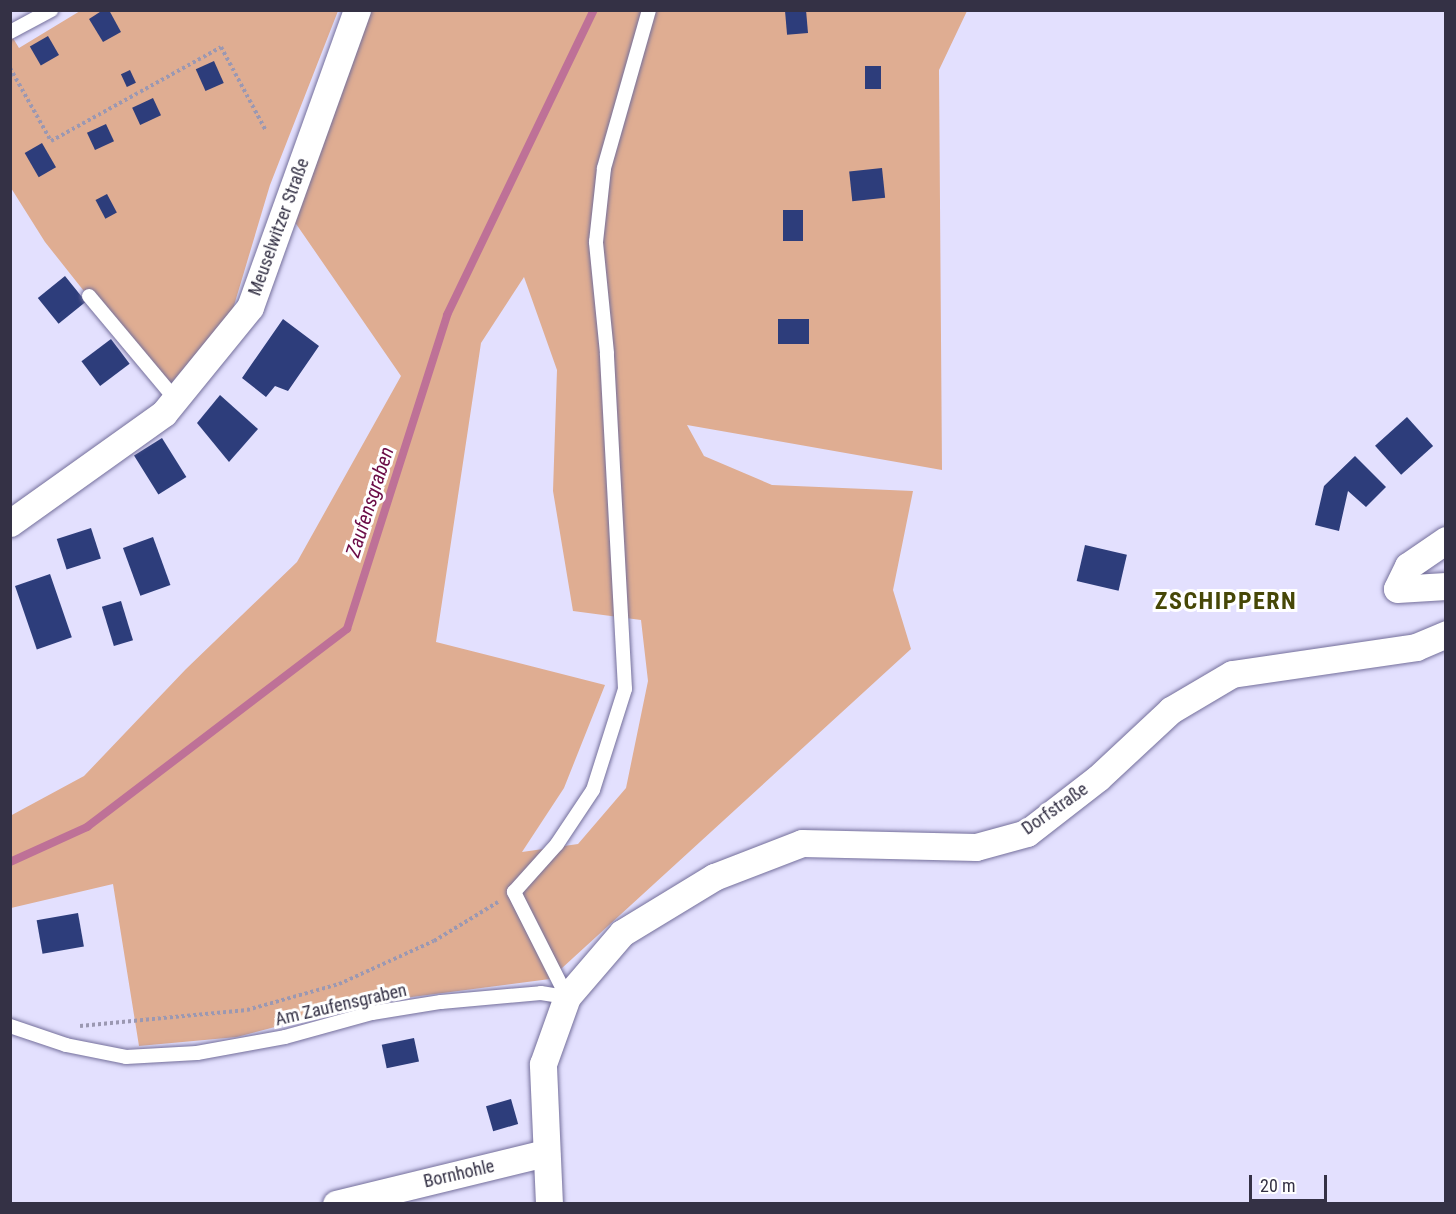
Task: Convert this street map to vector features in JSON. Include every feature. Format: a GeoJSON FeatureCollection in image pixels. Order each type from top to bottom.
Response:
{"type":"FeatureCollection","features":[{"type":"Feature","properties":{"kind":"street","name":"Meuselwitzer Straße"},"geometry":{"type":"LineString","coordinates":[[10,523],[164,413],[250,308],[357,10]]}},
{"type":"Feature","properties":{"kind":"street"},"geometry":{"type":"LineString","coordinates":[[1446,540],[1408,566],[1397,589],[1446,586]]}},
{"type":"Feature","properties":{"kind":"street","name":"Dorfstraße"},"geometry":{"type":"LineString","coordinates":[[567,997],[622,933],[714,877],[802,843],[976,847],[1028,833],[1098,778],[1171,710],[1232,674],[1416,647],[1446,634]]}},
{"type":"Feature","properties":{"kind":"street"},"geometry":{"type":"LineString","coordinates":[[549,1203],[543,1064],[567,997]]}},
{"type":"Feature","properties":{"kind":"street","name":"Bornhohle"},"geometry":{"type":"LineString","coordinates":[[336,1203],[546,1153]]}},
{"type":"Feature","properties":{"kind":"lane"},"geometry":{"type":"LineString","coordinates":[[10,32],[51,10]]}},
{"type":"Feature","properties":{"kind":"lane"},"geometry":{"type":"LineString","coordinates":[[567,997],[514,892],[557,844],[593,790],[625,689],[607,353],[596,242],[604,168],[649,10]]}},
{"type":"Feature","properties":{"kind":"lane"},"geometry":{"type":"LineString","coordinates":[[89,296],[175,399]]}},
{"type":"Feature","properties":{"kind":"lane","name":"Am Zaufensgraben"},"geometry":{"type":"LineString","coordinates":[[10,1026],[66,1045],[126,1057],[208,1051],[285,1037],[372,1012],[441,1002],[541,993],[567,997]]}},
{"type":"Feature","properties":{"kind":"path"},"geometry":{"type":"LineString","coordinates":[[10,68],[51,141],[221,47],[266,131]]}},
{"type":"Feature","properties":{"kind":"path"},"geometry":{"type":"LineString","coordinates":[[78,1026],[247,1010],[339,984],[434,941],[514,892]]}},
{"type":"Feature","properties":{"kind":"shaded area"},"geometry":{"type":"Polygon","coordinates":[[[80,11],[338,11],[270,185],[233,309],[164,392],[45,242],[11,188],[10,33],[19,48],[80,11]]]}},
{"type":"Feature","properties":{"kind":"shaded area"},"geometry":{"type":"Polygon","coordinates":[[[369,11],[967,11],[939,70],[942,470],[687,425],[704,456],[772,485],[913,491],[893,590],[911,649],[550,979],[366,1003],[237,1037],[139,1046],[113,884],[11,908],[10,816],[84,776],[186,669],[297,562],[401,376],[292,218],[369,11]],[[524,277],[481,343],[436,642],[605,685],[564,788],[522,852],[578,844],[626,788],[648,681],[641,620],[573,611],[553,491],[557,370],[524,277]]]}},
{"type":"Feature","properties":{"kind":"building"},"geometry":{"type":"Polygon","coordinates":[[[103,10],[109,10],[121,32],[103,42],[89,19],[103,10]]]}},
{"type":"Feature","properties":{"kind":"building"},"geometry":{"type":"Polygon","coordinates":[[[806,10],[808,33],[787,35],[785,12],[806,10]]]}},
{"type":"Feature","properties":{"kind":"building"},"geometry":{"type":"Polygon","coordinates":[[[48,36],[59,55],[41,66],[30,46],[48,36]]]}},
{"type":"Feature","properties":{"kind":"building"},"geometry":{"type":"Polygon","coordinates":[[[214,61],[224,83],[205,91],[196,69],[214,61]]]}},
{"type":"Feature","properties":{"kind":"building"},"geometry":{"type":"Polygon","coordinates":[[[865,66],[881,66],[881,89],[865,89],[865,66]]]}},
{"type":"Feature","properties":{"kind":"building"},"geometry":{"type":"Polygon","coordinates":[[[130,70],[136,83],[127,87],[121,74],[130,70]]]}},
{"type":"Feature","properties":{"kind":"building"},"geometry":{"type":"Polygon","coordinates":[[[153,98],[161,115],[140,125],[132,108],[153,98]]]}},
{"type":"Feature","properties":{"kind":"building"},"geometry":{"type":"Polygon","coordinates":[[[106,124],[114,141],[95,150],[87,133],[106,124]]]}},
{"type":"Feature","properties":{"kind":"building"},"geometry":{"type":"Polygon","coordinates":[[[42,143],[56,167],[39,177],[25,153],[42,143]]]}},
{"type":"Feature","properties":{"kind":"building"},"geometry":{"type":"Polygon","coordinates":[[[882,168],[885,198],[852,201],[849,171],[882,168]]]}},
{"type":"Feature","properties":{"kind":"building"},"geometry":{"type":"Polygon","coordinates":[[[107,194],[117,213],[105,219],[96,200],[107,194]]]}},
{"type":"Feature","properties":{"kind":"building"},"geometry":{"type":"Polygon","coordinates":[[[783,210],[803,210],[803,241],[783,241],[783,210]]]}},
{"type":"Feature","properties":{"kind":"building"},"geometry":{"type":"Polygon","coordinates":[[[65,276],[86,302],[59,324],[38,298],[65,276]]]}},
{"type":"Feature","properties":{"kind":"building"},"geometry":{"type":"Polygon","coordinates":[[[283,319],[319,346],[288,391],[275,386],[266,397],[242,378],[283,319]]]}},
{"type":"Feature","properties":{"kind":"building"},"geometry":{"type":"Polygon","coordinates":[[[778,319],[809,319],[809,344],[778,344],[778,319]]]}},
{"type":"Feature","properties":{"kind":"building"},"geometry":{"type":"Polygon","coordinates":[[[111,339],[130,364],[100,386],[81,361],[111,339]]]}},
{"type":"Feature","properties":{"kind":"building"},"geometry":{"type":"Polygon","coordinates":[[[220,395],[258,429],[229,462],[197,423],[220,395]]]}},
{"type":"Feature","properties":{"kind":"building"},"geometry":{"type":"Polygon","coordinates":[[[1407,417],[1433,446],[1401,475],[1375,446],[1407,417]]]}},
{"type":"Feature","properties":{"kind":"building"},"geometry":{"type":"Polygon","coordinates":[[[162,438],[186,477],[158,494],[134,455],[162,438]]]}},
{"type":"Feature","properties":{"kind":"building"},"geometry":{"type":"Polygon","coordinates":[[[1355,456],[1386,487],[1366,507],[1348,491],[1339,531],[1315,525],[1324,486],[1355,456]]]}},
{"type":"Feature","properties":{"kind":"building"},"geometry":{"type":"Polygon","coordinates":[[[91,528],[101,558],[67,570],[57,539],[91,528]]]}},
{"type":"Feature","properties":{"kind":"building"},"geometry":{"type":"Polygon","coordinates":[[[153,537],[170,585],[140,596],[123,548],[153,537]]]}},
{"type":"Feature","properties":{"kind":"building"},"geometry":{"type":"Polygon","coordinates":[[[1085,545],[1127,555],[1119,591],[1077,581],[1085,545]]]}},
{"type":"Feature","properties":{"kind":"building"},"geometry":{"type":"Polygon","coordinates":[[[50,574],[72,637],[37,649],[15,586],[50,574]]]}},
{"type":"Feature","properties":{"kind":"building"},"geometry":{"type":"Polygon","coordinates":[[[121,601],[133,640],[114,646],[102,607],[121,601]]]}},
{"type":"Feature","properties":{"kind":"building"},"geometry":{"type":"Polygon","coordinates":[[[78,913],[84,946],[43,954],[37,920],[78,913]]]}},
{"type":"Feature","properties":{"kind":"building"},"geometry":{"type":"Polygon","coordinates":[[[414,1038],[419,1061],[387,1068],[382,1045],[414,1038]]]}},
{"type":"Feature","properties":{"kind":"building"},"geometry":{"type":"Polygon","coordinates":[[[511,1099],[518,1124],[493,1131],[486,1106],[511,1099]]]}},
{"type":"Feature","properties":{"kind":"waterway","name":"Zaufensgraben"},"geometry":{"type":"LineString","coordinates":[[10,862],[87,827],[347,629],[447,315],[594,10]]}},
{"type":"Feature","properties":{"kind":"district","name":"ZSCHIPPERN"},"geometry":{"type":"Point","coordinates":[1226,602]}}]}
